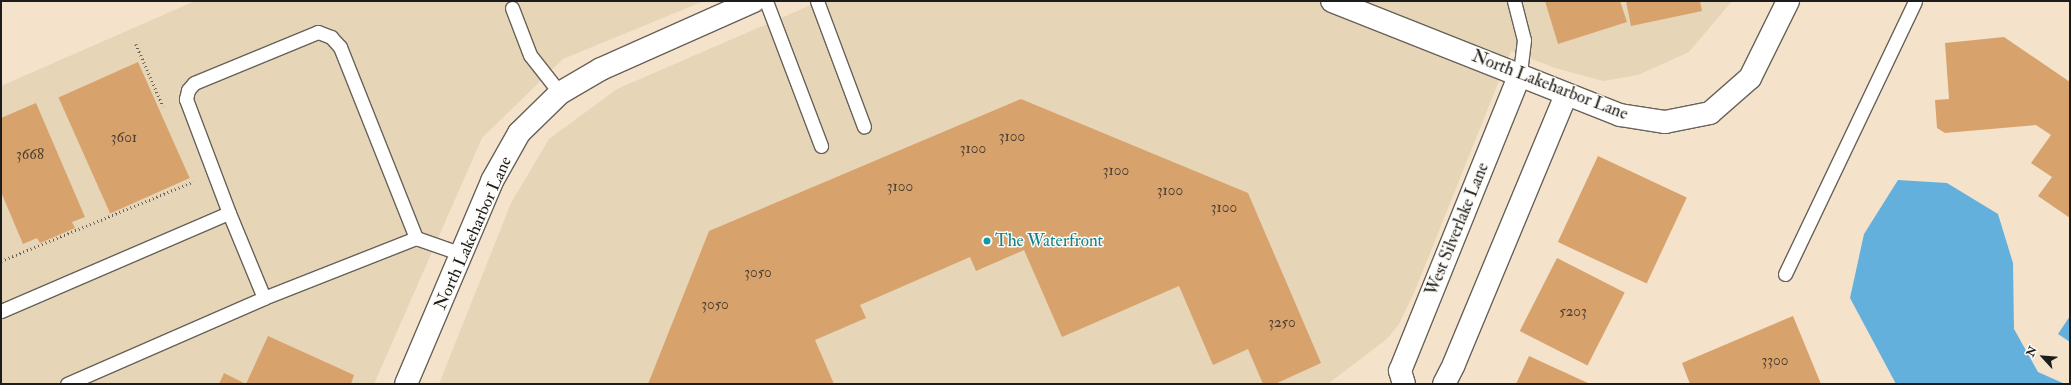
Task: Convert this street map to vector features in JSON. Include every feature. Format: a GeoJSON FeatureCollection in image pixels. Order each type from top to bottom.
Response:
{"type":"FeatureCollection","features":[{"type":"Feature","properties":{"kind":"street","name":"North Lakeharbor Lane"},"geometry":{"type":"LineString","coordinates":[[406,384],[492,181],[519,133],[560,94],[601,69],[754,1]]}},
{"type":"Feature","properties":{"kind":"street","name":"North Lakeharbor Lane"},"geometry":{"type":"LineString","coordinates":[[1332,1],[1520,74],[1566,95],[1620,115],[1665,122],[1710,113],[1750,78],[1788,1]]}},
{"type":"Feature","properties":{"kind":"street","name":"West Silverlake Lane"},"geometry":{"type":"LineString","coordinates":[[1404,384],[1400,371],[1520,74]]}},
{"type":"Feature","properties":{"kind":"street"},"geometry":{"type":"LineString","coordinates":[[1444,384],[1454,364],[1566,95]]}},
{"type":"Feature","properties":{"kind":"lane"},"geometry":{"type":"LineString","coordinates":[[766,1],[821,146]]}},
{"type":"Feature","properties":{"kind":"lane"},"geometry":{"type":"LineString","coordinates":[[817,1],[864,127]]}},
{"type":"Feature","properties":{"kind":"lane"},"geometry":{"type":"LineString","coordinates":[[1514,1],[1524,40],[1520,74]]}},
{"type":"Feature","properties":{"kind":"lane"},"geometry":{"type":"LineString","coordinates":[[1785,274],[1915,1]]}},
{"type":"Feature","properties":{"kind":"lane"},"geometry":{"type":"LineString","coordinates":[[512,8],[530,55],[560,94]]}},
{"type":"Feature","properties":{"kind":"lane"},"geometry":{"type":"LineString","coordinates":[[264,298],[229,213],[186,99],[188,90],[194,83],[318,32],[331,37],[340,47],[416,238]]}},
{"type":"Feature","properties":{"kind":"lane"},"geometry":{"type":"LineString","coordinates":[[1,311],[229,213]]}},
{"type":"Feature","properties":{"kind":"lane"},"geometry":{"type":"LineString","coordinates":[[67,384],[264,298],[416,238],[462,254]]}},
{"type":"Feature","properties":{"kind":"path"},"geometry":{"type":"LineString","coordinates":[[136,44],[164,109]]}},
{"type":"Feature","properties":{"kind":"path"},"geometry":{"type":"LineString","coordinates":[[1,261],[195,181],[192,174]]}},
{"type":"Feature","properties":{"kind":"shaded area"},"geometry":{"type":"Polygon","coordinates":[[[195,1],[704,1],[563,59],[482,138],[374,384],[1,384],[1,86],[195,1]]]}},
{"type":"Feature","properties":{"kind":"shaded area"},"geometry":{"type":"Polygon","coordinates":[[[820,1],[1732,1],[1689,52],[1638,75],[1603,81],[1555,68],[1511,51],[1414,293],[1399,324],[1388,338],[1328,384],[439,384],[511,203],[549,139],[617,89],[820,1]]]}},
{"type":"Feature","properties":{"kind":"water"},"geometry":{"type":"Polygon","coordinates":[[[1898,180],[1947,183],[1998,214],[2013,263],[2014,329],[2038,372],[2065,384],[1896,384],[1850,298],[1864,234],[1898,180]]]}},
{"type":"Feature","properties":{"kind":"water"},"geometry":{"type":"Polygon","coordinates":[[[2070,316],[2070,342],[2058,334],[2070,316]]]}},
{"type":"Feature","properties":{"kind":"building"},"geometry":{"type":"Polygon","coordinates":[[[1545,1],[1620,1],[1627,22],[1558,44],[1545,1]]]}},
{"type":"Feature","properties":{"kind":"building"},"geometry":{"type":"Polygon","coordinates":[[[1626,1],[1700,1],[1702,11],[1631,26],[1626,1]]]}},
{"type":"Feature","properties":{"kind":"building"},"geometry":{"type":"Polygon","coordinates":[[[2004,37],[2070,82],[2070,218],[2038,196],[2052,177],[2031,163],[2051,135],[2036,125],[1945,133],[1937,128],[1935,100],[1949,99],[1945,43],[2004,37]]]}},
{"type":"Feature","properties":{"kind":"building"},"geometry":{"type":"Polygon","coordinates":[[[138,62],[190,178],[110,213],[59,97],[138,62]]]}},
{"type":"Feature","properties":{"kind":"building","name":"The Waterfront"},"geometry":{"type":"Polygon","coordinates":[[[1021,99],[1248,193],[1321,363],[1275,384],[1263,384],[1248,349],[1213,365],[1179,286],[1062,337],[1024,250],[976,271],[970,257],[860,305],[866,318],[815,340],[834,384],[648,384],[709,231],[1021,99]]]}},
{"type":"Feature","properties":{"kind":"building"},"geometry":{"type":"Polygon","coordinates":[[[36,103],[85,217],[72,222],[75,228],[40,243],[37,238],[23,244],[1,192],[1,118],[36,103]]]}},
{"type":"Feature","properties":{"kind":"building"},"geometry":{"type":"Polygon","coordinates":[[[1598,156],[1687,197],[1647,284],[1558,242],[1598,156]]]}},
{"type":"Feature","properties":{"kind":"building"},"geometry":{"type":"Polygon","coordinates":[[[1557,258],[1625,293],[1587,366],[1520,331],[1557,258]]]}},
{"type":"Feature","properties":{"kind":"building"},"geometry":{"type":"Polygon","coordinates":[[[1793,316],[1821,384],[1690,384],[1682,363],[1793,316]]]}},
{"type":"Feature","properties":{"kind":"building"},"geometry":{"type":"Polygon","coordinates":[[[268,336],[354,375],[351,384],[246,384],[268,336]]]}},
{"type":"Feature","properties":{"kind":"building"},"geometry":{"type":"Polygon","coordinates":[[[1529,356],[1590,384],[1516,384],[1529,356]]]}},
{"type":"Feature","properties":{"kind":"building"},"geometry":{"type":"Polygon","coordinates":[[[224,373],[246,384],[219,384],[224,373]]]}},
{"type":"Feature","properties":{"kind":"place","name":"The Waterfront"},"geometry":{"type":"Point","coordinates":[987,241]}}]}
